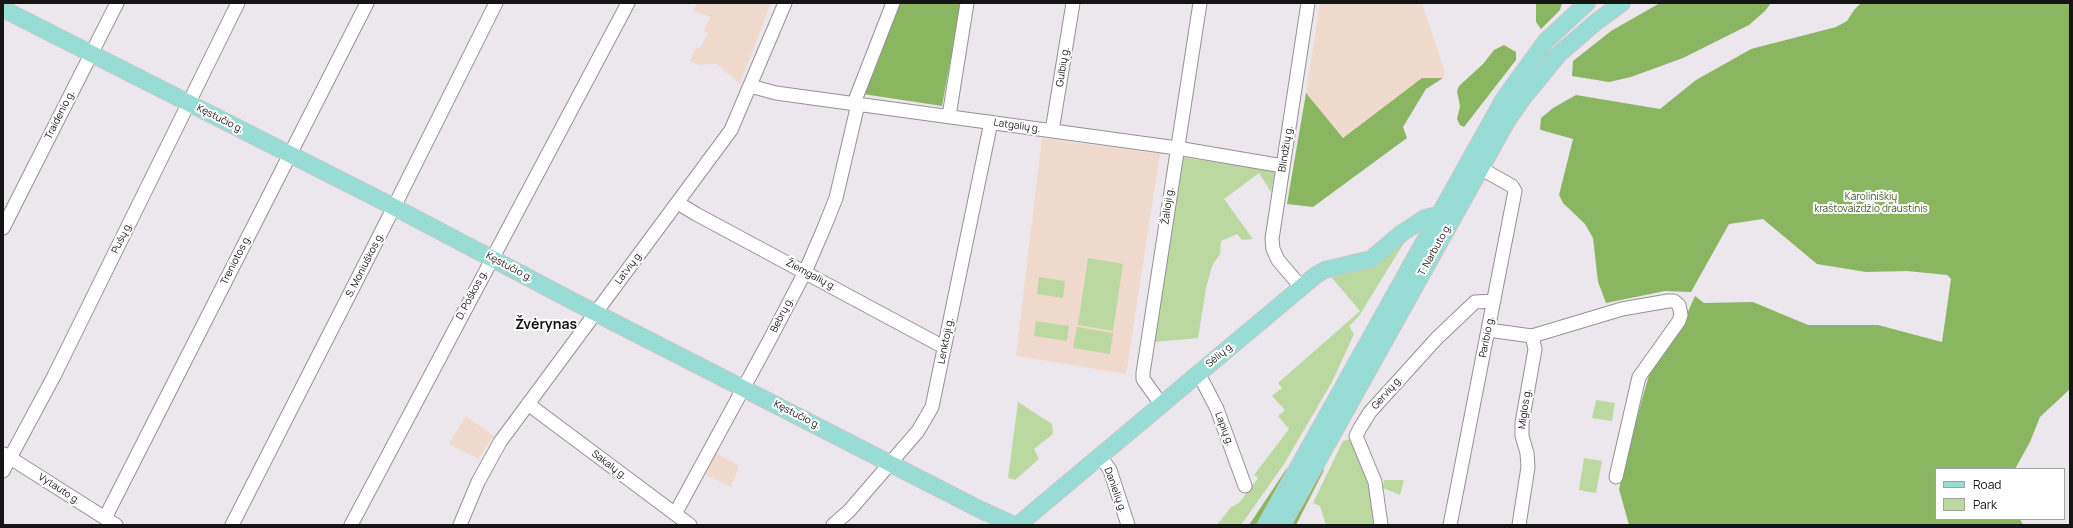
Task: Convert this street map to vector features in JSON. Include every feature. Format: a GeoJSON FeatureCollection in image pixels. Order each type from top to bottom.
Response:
{"type":"FeatureCollection","features":[{"type":"Feature","properties":{"kind":"main road","name":"T. Narbuto g."},"geometry":{"type":"LineString","coordinates":[[1266,525],[1438,214],[1505,97],[1526,66],[1546,41],[1587,3]]}},
{"type":"Feature","properties":{"kind":"main road","name":"T. Narbuto g."},"geometry":{"type":"LineString","coordinates":[[1282,525],[1480,168],[1511,115],[1537,79],[1559,54],[1596,22],[1622,3]]}},
{"type":"Feature","properties":{"kind":"main road","name":"Kęstučio g."},"geometry":{"type":"LineString","coordinates":[[3,9],[394,207],[596,313],[890,463],[1021,524]]}},
{"type":"Feature","properties":{"kind":"main road","name":"Sėlių g."},"geometry":{"type":"LineString","coordinates":[[1021,524],[1301,286],[1325,270],[1371,259],[1402,233],[1425,218],[1457,210]]}},
{"type":"Feature","properties":{"kind":"street","name":"Traidenio g."},"geometry":{"type":"LineString","coordinates":[[3,228],[117,3]]}},
{"type":"Feature","properties":{"kind":"street","name":"Pušų g."},"geometry":{"type":"LineString","coordinates":[[3,471],[7,455],[54,376],[238,3]]}},
{"type":"Feature","properties":{"kind":"street","name":"Treniotos g."},"geometry":{"type":"LineString","coordinates":[[110,522],[289,155],[367,3]]}},
{"type":"Feature","properties":{"kind":"street","name":"S. Moniuškos g."},"geometry":{"type":"LineString","coordinates":[[232,525],[496,3]]}},
{"type":"Feature","properties":{"kind":"street","name":"D. Poškos g."},"geometry":{"type":"LineString","coordinates":[[351,525],[628,3]]}},
{"type":"Feature","properties":{"kind":"street","name":"Latvių g."},"geometry":{"type":"LineString","coordinates":[[460,525],[478,482],[493,452],[731,130],[785,3]]}},
{"type":"Feature","properties":{"kind":"street","name":"Bebrų g."},"geometry":{"type":"LineString","coordinates":[[675,514],[805,272],[836,198],[856,104],[893,3]]}},
{"type":"Feature","properties":{"kind":"street"},"geometry":{"type":"LineString","coordinates":[[949,116],[968,3]]}},
{"type":"Feature","properties":{"kind":"street","name":"Gulbių g."},"geometry":{"type":"LineString","coordinates":[[1052,131],[1073,3]]}},
{"type":"Feature","properties":{"kind":"street","name":"Žalioji g."},"geometry":{"type":"LineString","coordinates":[[1161,404],[1143,379],[1143,373],[1176,148],[1200,3]]}},
{"type":"Feature","properties":{"kind":"street","name":"Blindžių g."},"geometry":{"type":"LineString","coordinates":[[1301,286],[1281,265],[1273,249],[1274,219],[1308,3]]}},
{"type":"Feature","properties":{"kind":"street","name":"Latgalių g."},"geometry":{"type":"LineString","coordinates":[[750,86],[776,93],[1176,148],[1283,166]]}},
{"type":"Feature","properties":{"kind":"street","name":"Lenktoji g."},"geometry":{"type":"LineString","coordinates":[[833,525],[849,511],[918,431],[932,407],[990,122]]}},
{"type":"Feature","properties":{"kind":"street","name":"Paribio g."},"geometry":{"type":"LineString","coordinates":[[1450,525],[1515,191],[1512,186],[1480,168]]}},
{"type":"Feature","properties":{"kind":"street","name":"Žiemgalių g."},"geometry":{"type":"LineString","coordinates":[[678,203],[938,344],[944,345]]}},
{"type":"Feature","properties":{"kind":"street","name":"Gervių g."},"geometry":{"type":"LineString","coordinates":[[1381,525],[1376,482],[1356,436],[1360,428],[1370,412],[1398,380],[1459,317],[1475,302],[1494,301]]}},
{"type":"Feature","properties":{"kind":"street"},"geometry":{"type":"LineString","coordinates":[[1488,330],[1532,336],[1622,309],[1668,301],[1674,301],[1679,305],[1681,315],[1679,321],[1639,377],[1616,477]]}},
{"type":"Feature","properties":{"kind":"street","name":"Miglos g."},"geometry":{"type":"LineString","coordinates":[[1519,525],[1528,467],[1527,453],[1522,436],[1522,423],[1535,350],[1532,336]]}},
{"type":"Feature","properties":{"kind":"street","name":"Lapių g."},"geometry":{"type":"LineString","coordinates":[[1197,374],[1203,382],[1217,409],[1245,486]]}},
{"type":"Feature","properties":{"kind":"street","name":"Sakalų g."},"geometry":{"type":"LineString","coordinates":[[528,404],[690,525]]}},
{"type":"Feature","properties":{"kind":"street","name":"Vytauto g."},"geometry":{"type":"LineString","coordinates":[[7,455],[110,522]]}},
{"type":"Feature","properties":{"kind":"street","name":"Danielių g."},"geometry":{"type":"LineString","coordinates":[[1100,456],[1110,470],[1128,525]]}},
{"type":"Feature","properties":{"kind":"shaded area"},"geometry":{"type":"Polygon","coordinates":[[[697,3],[771,3],[740,84],[717,64],[699,65],[690,61],[696,47],[700,48],[708,33],[704,31],[710,17],[693,11],[697,3]]]}},
{"type":"Feature","properties":{"kind":"shaded area"},"geometry":{"type":"Polygon","coordinates":[[[1320,3],[1422,3],[1445,72],[1443,78],[1422,78],[1343,139],[1306,93],[1320,3]]]}},
{"type":"Feature","properties":{"kind":"shaded area"},"geometry":{"type":"Polygon","coordinates":[[[1042,138],[1160,154],[1126,374],[1016,356],[1042,138]]]}},
{"type":"Feature","properties":{"kind":"shaded area"},"geometry":{"type":"Polygon","coordinates":[[[466,416],[494,436],[478,459],[449,444],[466,416]]]}},
{"type":"Feature","properties":{"kind":"shaded area"},"geometry":{"type":"Polygon","coordinates":[[[715,452],[739,466],[731,487],[704,474],[715,452]]]}},
{"type":"Feature","properties":{"kind":"green space"},"geometry":{"type":"Polygon","coordinates":[[[899,3],[961,3],[942,106],[863,94],[899,3]]]}},
{"type":"Feature","properties":{"kind":"green space"},"geometry":{"type":"Polygon","coordinates":[[[1536,3],[1562,3],[1560,10],[1541,29],[1536,22],[1536,3]]]}},
{"type":"Feature","properties":{"kind":"green space"},"geometry":{"type":"Polygon","coordinates":[[[1660,3],[1771,3],[1765,11],[1749,25],[1683,58],[1631,77],[1609,82],[1572,76],[1573,61],[1611,31],[1660,3]]]}},
{"type":"Feature","properties":{"kind":"green space","name":"Karoliniškių kraštovaizdžio draustinis"},"geometry":{"type":"Polygon","coordinates":[[[1861,3],[2070,3],[2070,389],[2040,417],[2030,442],[2016,468],[1935,468],[1935,520],[2020,520],[2023,525],[1629,525],[1619,489],[1629,446],[1649,375],[1681,327],[1695,296],[1704,303],[1753,302],[1808,325],[1878,325],[1942,342],[1951,279],[1947,275],[1907,271],[1866,272],[1817,264],[1763,219],[1729,224],[1691,292],[1665,291],[1606,303],[1598,282],[1593,238],[1585,224],[1563,203],[1559,195],[1573,139],[1541,130],[1541,118],[1553,108],[1576,95],[1660,109],[1696,80],[1751,49],[1836,27],[1847,21],[1854,10],[1861,3]]]}},
{"type":"Feature","properties":{"kind":"green space"},"geometry":{"type":"Polygon","coordinates":[[[1504,45],[1516,52],[1516,60],[1464,127],[1460,125],[1457,119],[1460,106],[1457,91],[1459,86],[1483,64],[1494,50],[1504,45]]]}},
{"type":"Feature","properties":{"kind":"green space"},"geometry":{"type":"Polygon","coordinates":[[[1422,78],[1443,78],[1426,89],[1403,127],[1407,138],[1313,207],[1287,204],[1306,93],[1343,138],[1422,78]]]}},
{"type":"Feature","properties":{"kind":"green space"},"geometry":{"type":"Polygon","coordinates":[[[1181,157],[1275,171],[1271,192],[1259,173],[1224,199],[1253,239],[1242,240],[1237,234],[1221,241],[1220,254],[1212,266],[1206,288],[1198,338],[1154,342],[1181,157]]]}},
{"type":"Feature","properties":{"kind":"green space"},"geometry":{"type":"Polygon","coordinates":[[[1407,238],[1359,316],[1349,326],[1354,334],[1332,382],[1284,464],[1241,525],[1217,525],[1231,507],[1239,503],[1258,478],[1254,475],[1289,429],[1278,416],[1285,410],[1272,396],[1282,388],[1278,383],[1360,311],[1332,278],[1379,263],[1407,238]]]}},
{"type":"Feature","properties":{"kind":"green space"},"geometry":{"type":"Polygon","coordinates":[[[1088,258],[1123,264],[1113,331],[1078,325],[1088,258]]]}},
{"type":"Feature","properties":{"kind":"green space"},"geometry":{"type":"Polygon","coordinates":[[[1039,277],[1065,281],[1063,298],[1037,294],[1039,277]]]}},
{"type":"Feature","properties":{"kind":"green space"},"geometry":{"type":"Polygon","coordinates":[[[1036,321],[1069,326],[1067,341],[1034,336],[1036,321]]]}},
{"type":"Feature","properties":{"kind":"green space"},"geometry":{"type":"Polygon","coordinates":[[[1077,327],[1113,333],[1110,354],[1073,348],[1077,327]]]}},
{"type":"Feature","properties":{"kind":"green space"},"geometry":{"type":"Polygon","coordinates":[[[1596,400],[1615,403],[1612,421],[1592,418],[1596,400]]]}},
{"type":"Feature","properties":{"kind":"green space"},"geometry":{"type":"Polygon","coordinates":[[[1018,402],[1052,424],[1053,434],[1034,449],[1039,459],[1015,480],[1008,478],[1018,402]]]}},
{"type":"Feature","properties":{"kind":"green space"},"geometry":{"type":"Polygon","coordinates":[[[1350,439],[1370,489],[1374,525],[1326,525],[1320,506],[1313,503],[1343,441],[1350,439]]]}},
{"type":"Feature","properties":{"kind":"green space"},"geometry":{"type":"Polygon","coordinates":[[[1584,458],[1602,461],[1596,493],[1579,490],[1584,458]]]}},
{"type":"Feature","properties":{"kind":"green space"},"geometry":{"type":"Polygon","coordinates":[[[1321,466],[1324,470],[1296,525],[1287,525],[1321,466]]]}},
{"type":"Feature","properties":{"kind":"green space"},"geometry":{"type":"Polygon","coordinates":[[[1287,468],[1292,471],[1259,525],[1249,525],[1287,468]]]}},
{"type":"Feature","properties":{"kind":"green space"},"geometry":{"type":"Polygon","coordinates":[[[1384,480],[1404,480],[1400,495],[1383,488],[1384,480]]]}},
{"type":"Feature","properties":{"kind":"district","name":"Žvėrynas"},"geometry":{"type":"Point","coordinates":[546,325]}}]}
